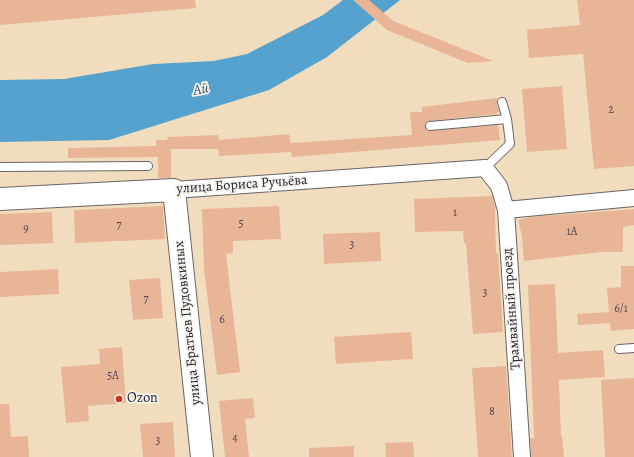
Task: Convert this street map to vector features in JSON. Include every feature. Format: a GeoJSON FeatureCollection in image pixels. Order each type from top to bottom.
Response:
{"type":"FeatureCollection","features":[{"type":"Feature","properties":{"kind":"street","name":"улица Бориса Ручьёва"},"geometry":{"type":"LineString","coordinates":[[0,199],[174,190],[485,168]]}},
{"type":"Feature","properties":{"kind":"street","name":"Трамвайный проезд"},"geometry":{"type":"LineString","coordinates":[[485,168],[500,186],[506,210],[522,457]]}},
{"type":"Feature","properties":{"kind":"street","name":"улица Братьев Пудовкиных"},"geometry":{"type":"LineString","coordinates":[[174,190],[202,457]]}},
{"type":"Feature","properties":{"kind":"street"},"geometry":{"type":"LineString","coordinates":[[506,210],[634,198]]}},
{"type":"Feature","properties":{"kind":"lane"},"geometry":{"type":"LineString","coordinates":[[485,168],[510,144],[507,119],[502,102]]}},
{"type":"Feature","properties":{"kind":"lane"},"geometry":{"type":"LineString","coordinates":[[430,126],[507,119]]}},
{"type":"Feature","properties":{"kind":"lane"},"geometry":{"type":"LineString","coordinates":[[0,167],[148,166]]}},
{"type":"Feature","properties":{"kind":"lane"},"geometry":{"type":"LineString","coordinates":[[620,349],[634,348]]}},
{"type":"Feature","properties":{"kind":"water","name":"Ай"},"geometry":{"type":"Polygon","coordinates":[[[343,0],[400,0],[327,57],[269,90],[109,140],[0,142],[0,80],[64,79],[153,64],[214,61],[247,54],[323,15],[343,0]]]}},
{"type":"Feature","properties":{"kind":"building"},"geometry":{"type":"Polygon","coordinates":[[[0,0],[195,0],[196,8],[0,25],[0,0]]]}},
{"type":"Feature","properties":{"kind":"building"},"geometry":{"type":"Polygon","coordinates":[[[353,0],[369,0],[393,21],[493,61],[468,63],[387,30],[353,0]]]}},
{"type":"Feature","properties":{"kind":"building"},"geometry":{"type":"Polygon","coordinates":[[[577,0],[634,0],[634,166],[594,169],[583,54],[529,58],[527,30],[580,25],[577,0]]]}},
{"type":"Feature","properties":{"kind":"building"},"geometry":{"type":"Polygon","coordinates":[[[562,86],[567,149],[527,152],[522,89],[562,86]]]}},
{"type":"Feature","properties":{"kind":"building"},"geometry":{"type":"Polygon","coordinates":[[[497,98],[499,112],[497,112],[497,114],[430,121],[427,122],[425,126],[426,129],[430,131],[498,125],[500,140],[292,157],[291,152],[219,156],[218,149],[171,149],[171,178],[158,178],[158,157],[68,158],[68,148],[156,146],[156,140],[168,140],[167,137],[218,135],[219,140],[289,134],[291,144],[412,135],[410,112],[422,112],[422,107],[497,98]]]}},
{"type":"Feature","properties":{"kind":"building"},"geometry":{"type":"Polygon","coordinates":[[[492,196],[495,206],[496,253],[498,253],[503,332],[473,334],[466,243],[464,243],[463,231],[415,232],[414,199],[492,196]]]}},
{"type":"Feature","properties":{"kind":"building"},"geometry":{"type":"Polygon","coordinates":[[[163,206],[165,239],[75,243],[74,210],[163,206]]]}},
{"type":"Feature","properties":{"kind":"building"},"geometry":{"type":"Polygon","coordinates":[[[279,206],[281,239],[233,241],[233,253],[226,254],[240,372],[217,375],[204,269],[202,209],[279,206]]]}},
{"type":"Feature","properties":{"kind":"building"},"geometry":{"type":"Polygon","coordinates":[[[634,209],[634,225],[623,227],[623,252],[602,252],[524,261],[522,236],[518,220],[531,217],[634,209]]]}},
{"type":"Feature","properties":{"kind":"building"},"geometry":{"type":"Polygon","coordinates":[[[52,212],[53,243],[0,245],[0,214],[52,212]]]}},
{"type":"Feature","properties":{"kind":"building"},"geometry":{"type":"Polygon","coordinates":[[[380,232],[381,261],[324,264],[323,234],[380,232]]]}},
{"type":"Feature","properties":{"kind":"building"},"geometry":{"type":"Polygon","coordinates":[[[621,266],[634,266],[634,329],[611,331],[610,323],[578,325],[577,314],[609,312],[607,288],[621,287],[621,266]]]}},
{"type":"Feature","properties":{"kind":"building"},"geometry":{"type":"Polygon","coordinates":[[[58,269],[59,294],[0,297],[0,272],[58,269]]]}},
{"type":"Feature","properties":{"kind":"building"},"geometry":{"type":"Polygon","coordinates":[[[160,278],[163,318],[133,320],[129,280],[160,278]]]}},
{"type":"Feature","properties":{"kind":"building"},"geometry":{"type":"Polygon","coordinates":[[[555,284],[558,353],[603,350],[605,377],[559,380],[561,437],[562,436],[564,457],[531,457],[530,438],[534,438],[528,285],[555,284]]]}},
{"type":"Feature","properties":{"kind":"building"},"geometry":{"type":"Polygon","coordinates":[[[411,332],[413,359],[336,364],[334,337],[411,332]]]}},
{"type":"Feature","properties":{"kind":"building"},"geometry":{"type":"Polygon","coordinates":[[[122,347],[126,403],[88,406],[89,421],[66,423],[61,367],[100,364],[99,349],[122,347]]]}},
{"type":"Feature","properties":{"kind":"building"},"geometry":{"type":"Polygon","coordinates":[[[506,366],[512,457],[478,457],[472,368],[506,366]]]}},
{"type":"Feature","properties":{"kind":"building"},"geometry":{"type":"Polygon","coordinates":[[[634,378],[634,457],[605,457],[601,380],[634,378]]]}},
{"type":"Feature","properties":{"kind":"building"},"geometry":{"type":"Polygon","coordinates":[[[253,398],[255,418],[245,419],[249,457],[225,457],[219,401],[253,398]]]}},
{"type":"Feature","properties":{"kind":"building"},"geometry":{"type":"Polygon","coordinates":[[[0,404],[9,404],[11,437],[28,436],[29,457],[0,457],[0,404]]]}},
{"type":"Feature","properties":{"kind":"building"},"geometry":{"type":"Polygon","coordinates":[[[173,422],[175,457],[143,457],[140,424],[173,422]]]}},
{"type":"Feature","properties":{"kind":"building"},"geometry":{"type":"Polygon","coordinates":[[[413,442],[414,457],[386,457],[385,443],[413,442]]]}},
{"type":"Feature","properties":{"kind":"building"},"geometry":{"type":"Polygon","coordinates":[[[354,446],[354,457],[309,457],[309,448],[354,446]]]}},
{"type":"Feature","properties":{"kind":"place","name":"Ozon"},"geometry":{"type":"Point","coordinates":[119,399]}}]}
